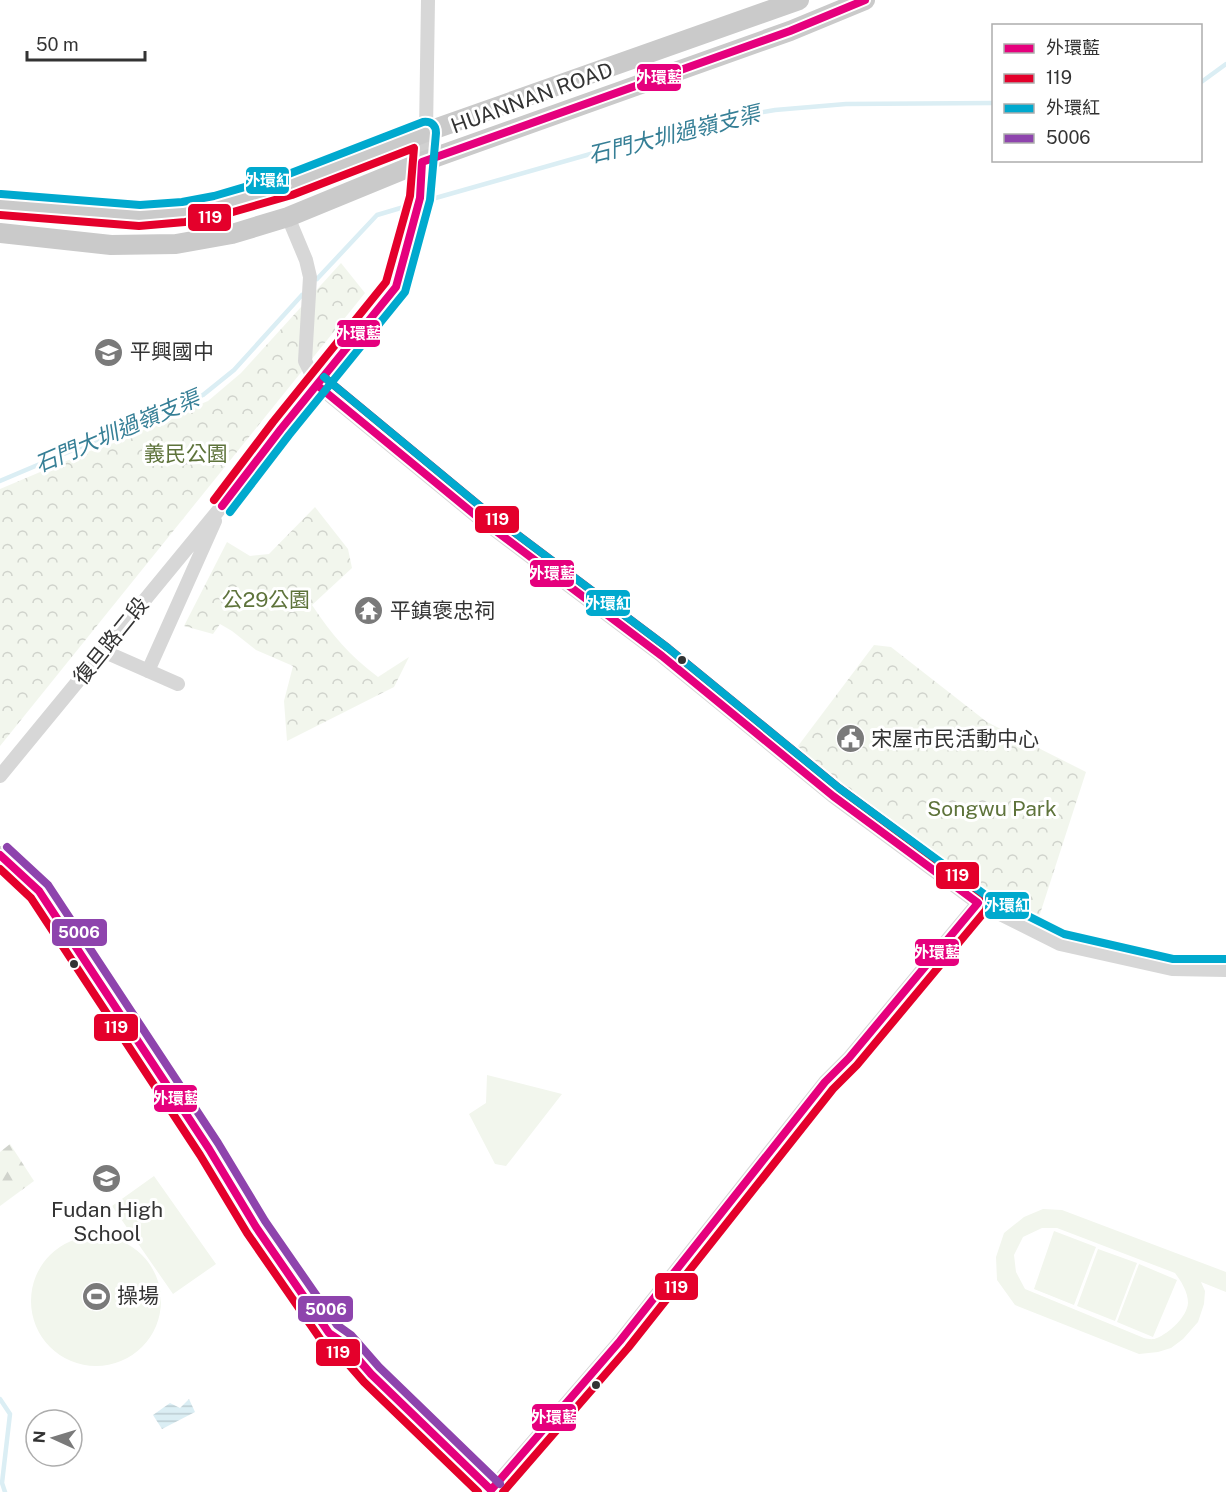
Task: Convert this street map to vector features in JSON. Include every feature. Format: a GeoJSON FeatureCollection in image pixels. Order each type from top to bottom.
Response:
{"type":"FeatureCollection","features":[{"type":"Feature","properties":{"kind":"main road","name":"HUANNAN ROAD"},"geometry":{"type":"LineString","coordinates":[[0,204],[140,216],[216,207],[289,185],[426,132],[800,0]]}},
{"type":"Feature","properties":{"kind":"main road","name":"HUANNAN ROAD"},"geometry":{"type":"LineString","coordinates":[[0,233],[111,245],[176,244],[232,234],[288,217],[422,162],[790,31],[865,0]]}},
{"type":"Feature","properties":{"kind":"street"},"geometry":{"type":"LineString","coordinates":[[148,671],[222,506],[396,287],[420,198],[426,132],[428,0]]}},
{"type":"Feature","properties":{"kind":"street"},"geometry":{"type":"LineString","coordinates":[[288,217],[306,260],[310,277],[305,361],[317,385],[480,519],[662,656],[833,796],[978,903],[1060,944],[1172,969],[1226,970]]}},
{"type":"Feature","properties":{"kind":"street","name":"復旦路二段"},"geometry":{"type":"LineString","coordinates":[[0,776],[222,506]]}},
{"type":"Feature","properties":{"kind":"street"},"geometry":{"type":"LineString","coordinates":[[102,651],[178,684]]}},
{"type":"Feature","properties":{"kind":"street"},"geometry":{"type":"LineString","coordinates":[[0,855],[39,891],[210,1149],[256,1227],[329,1333],[344,1343],[371,1374],[492,1491],[620,1341],[829,1077],[849,1058],[978,903]]}},
{"type":"Feature","properties":{"kind":"green space","name":"義民公園"},"geometry":{"type":"Polygon","coordinates":[[[341,263],[365,293],[0,746],[0,489],[208,401],[241,373],[341,263]]]}},
{"type":"Feature","properties":{"kind":"green space","name":"公29公園"},"geometry":{"type":"Polygon","coordinates":[[[315,507],[348,549],[352,568],[312,605],[342,644],[378,677],[409,657],[394,687],[287,741],[284,701],[293,666],[256,650],[220,624],[213,634],[184,626],[227,542],[250,556],[269,554],[315,507]]]}},
{"type":"Feature","properties":{"kind":"green space","name":"Songwu Park"},"geometry":{"type":"Polygon","coordinates":[[[874,645],[891,647],[987,722],[1086,772],[1038,920],[995,898],[938,863],[795,750],[874,645]]]}},
{"type":"Feature","properties":{"kind":"green space"},"geometry":{"type":"Polygon","coordinates":[[[487,1075],[562,1094],[506,1166],[495,1164],[469,1114],[486,1103],[487,1075]]]}},
{"type":"Feature","properties":{"kind":"green space"},"geometry":{"type":"Polygon","coordinates":[[[10,1144],[34,1181],[0,1206],[0,1152],[10,1144]]]}},
{"type":"Feature","properties":{"kind":"green space"},"geometry":{"type":"Polygon","coordinates":[[[154,1176],[216,1264],[173,1294],[112,1206],[154,1176]]]}},
{"type":"Feature","properties":{"kind":"green space"},"geometry":{"type":"Polygon","coordinates":[[[1043,1209],[1062,1210],[1226,1272],[1226,1292],[1201,1282],[1205,1291],[1204,1304],[1198,1322],[1183,1339],[1171,1348],[1139,1354],[1015,1305],[997,1280],[996,1257],[1004,1233],[1024,1217],[1043,1209]],[[1042,1228],[1023,1237],[1014,1255],[1016,1272],[1025,1289],[1147,1339],[1162,1336],[1181,1319],[1187,1308],[1188,1299],[1175,1273],[1057,1228],[1042,1228]]]}},
{"type":"Feature","properties":{"kind":"green space"},"geometry":{"type":"Polygon","coordinates":[[[1054,1231],[1096,1247],[1074,1305],[1034,1289],[1054,1231]]]}},
{"type":"Feature","properties":{"kind":"green space","name":"操場"},"geometry":{"type":"Polygon","coordinates":[[[96,1236],[121,1241],[142,1255],[156,1276],[161,1301],[156,1326],[142,1347],[121,1361],[96,1366],[71,1361],[50,1347],[36,1326],[31,1301],[36,1276],[50,1255],[71,1241],[96,1236]]]}},
{"type":"Feature","properties":{"kind":"green space"},"geometry":{"type":"Polygon","coordinates":[[[1098,1249],[1137,1263],[1115,1321],[1077,1306],[1098,1249]]]}},
{"type":"Feature","properties":{"kind":"green space"},"geometry":{"type":"Polygon","coordinates":[[[1139,1264],[1177,1280],[1153,1337],[1117,1322],[1139,1264]]]}},
{"type":"Feature","properties":{"kind":"shaded area"},"geometry":{"type":"Polygon","coordinates":[[[189,1399],[195,1412],[162,1429],[153,1415],[170,1403],[180,1408],[189,1399]]]}},
{"type":"Feature","properties":{"kind":"waterway","name":"石門大圳過嶺支渠"},"geometry":{"type":"LineString","coordinates":[[1202,82],[1226,64]]}},
{"type":"Feature","properties":{"kind":"waterway","name":"石門大圳過嶺支渠"},"geometry":{"type":"LineString","coordinates":[[432,199],[696,124],[775,110],[846,104],[992,103]]}},
{"type":"Feature","properties":{"kind":"waterway","name":"石門大圳過嶺支渠"},"geometry":{"type":"LineString","coordinates":[[317,279],[377,215],[404,207]]}},
{"type":"Feature","properties":{"kind":"waterway","name":"石門大圳過嶺支渠"},"geometry":{"type":"LineString","coordinates":[[0,481],[203,395],[234,370],[302,295]]}},
{"type":"Feature","properties":{"kind":"waterway","name":"石門大圳過嶺支渠"},"geometry":{"type":"LineString","coordinates":[[0,1399],[10,1414],[2,1483],[5,1492]]}},
{"type":"Feature","properties":{"kind":"transit line","name":"外環藍"},"geometry":{"type":"LineString","coordinates":[[222,506],[396,287],[420,198],[422,162],[790,31],[865,0]]}},
{"type":"Feature","properties":{"kind":"transit line","name":"外環紅"},"geometry":{"type":"LineString","coordinates":[[1,194],[140,205],[182,202],[214,196],[286,175],[423,122],[434,126],[436,133],[430,200],[405,292],[230,512]]}},
{"type":"Feature","properties":{"kind":"transit line","name":"119"},"geometry":{"type":"LineString","coordinates":[[0,215],[139,226],[185,222],[219,216],[292,195],[414,148],[410,196],[386,282],[273,422],[214,500]]}},
{"type":"Feature","properties":{"kind":"transit line","name":"119"},"geometry":{"type":"LineString","coordinates":[[324,377],[486,511],[668,648],[839,788],[984,895],[988,901],[986,910],[857,1065],[833,1089],[628,1348],[503,1492]]}},
{"type":"Feature","properties":{"kind":"transit line","name":"外環紅"},"geometry":{"type":"LineString","coordinates":[[324,377],[486,511],[668,648],[839,788],[984,894],[1064,934],[1173,959],[1226,959]]}},
{"type":"Feature","properties":{"kind":"transit line","name":"外環藍"},"geometry":{"type":"LineString","coordinates":[[0,855],[39,891],[209,1149],[256,1227],[329,1333],[344,1343],[371,1374],[491,1490],[620,1341],[825,1082],[849,1058],[978,903],[833,796],[662,656],[480,519],[317,385]]}},
{"type":"Feature","properties":{"kind":"transit line","name":"5006"},"geometry":{"type":"LineString","coordinates":[[7,847],[48,885],[218,1143],[265,1221],[337,1325],[351,1335],[379,1367],[500,1484]]}},
{"type":"Feature","properties":{"kind":"transit line","name":"119"},"geometry":{"type":"LineString","coordinates":[[0,869],[31,898],[200,1155],[247,1233],[321,1340],[337,1351],[364,1382],[478,1492]]}},
{"type":"Feature","properties":{"kind":"place","name":"平興國中"},"geometry":{"type":"Point","coordinates":[109,352]}},
{"type":"Feature","properties":{"kind":"place","name":"平鎮褒忠祠"},"geometry":{"type":"Point","coordinates":[369,611]}},
{"type":"Feature","properties":{"kind":"place","name":"宋屋市民活動中心"},"geometry":{"type":"Point","coordinates":[850,739]}},
{"type":"Feature","properties":{"kind":"place","name":"Fudan High School"},"geometry":{"type":"Point","coordinates":[107,1179]}},
{"type":"Feature","properties":{"kind":"place","name":"操場"},"geometry":{"type":"Point","coordinates":[96,1296]}}]}
